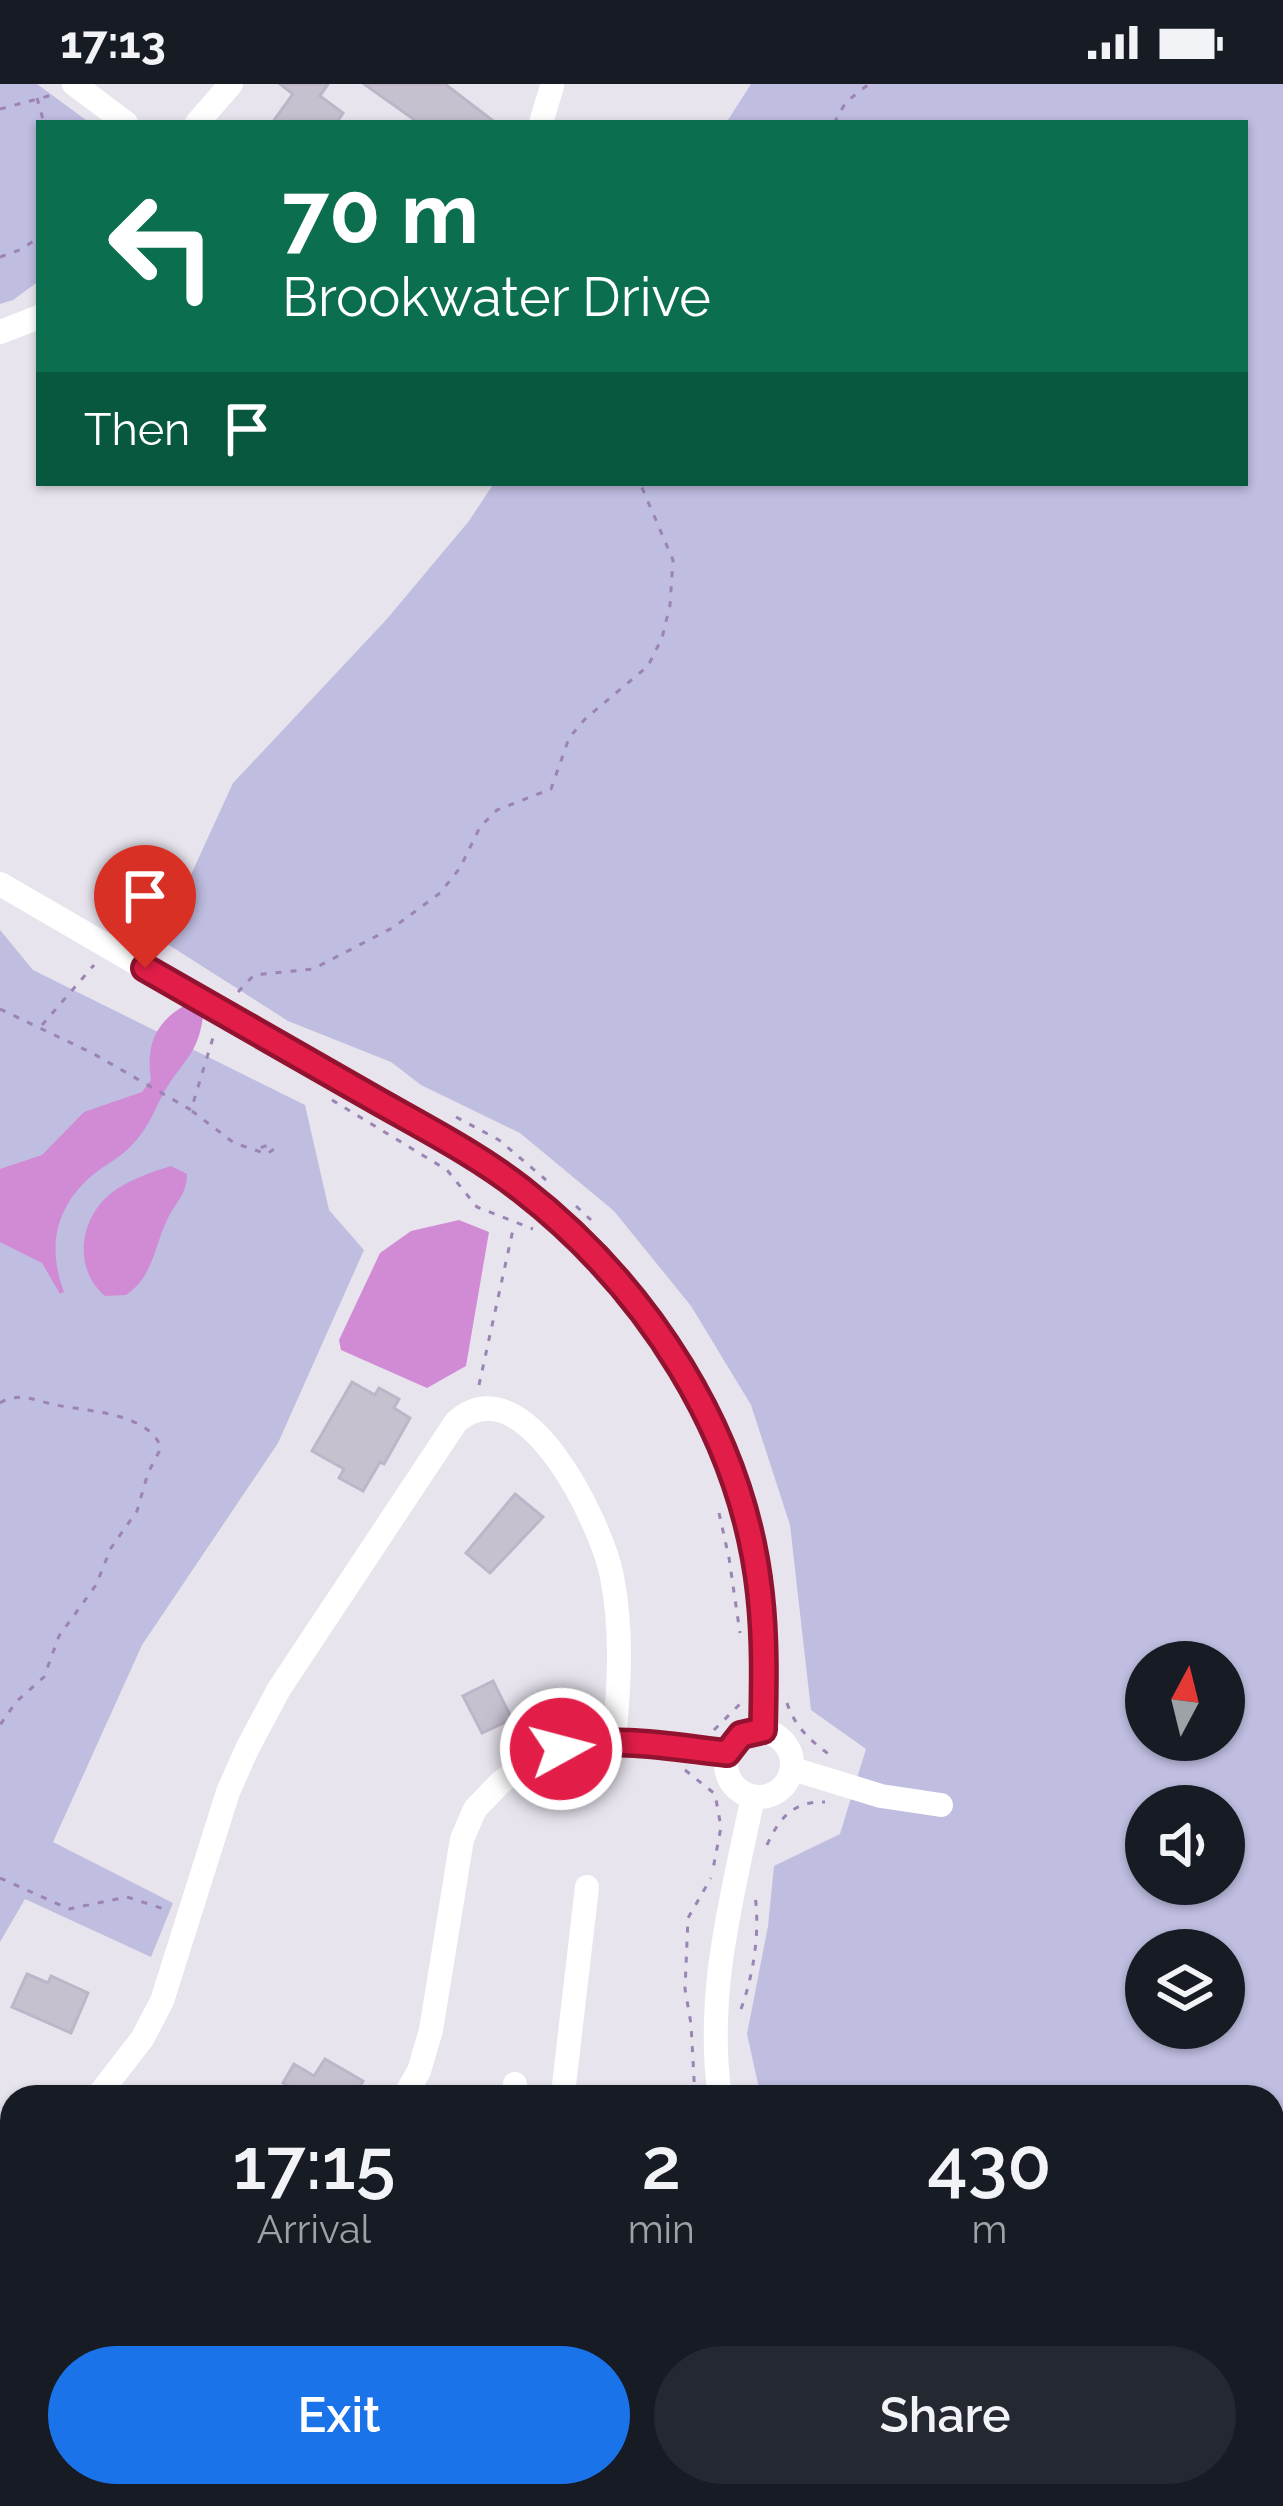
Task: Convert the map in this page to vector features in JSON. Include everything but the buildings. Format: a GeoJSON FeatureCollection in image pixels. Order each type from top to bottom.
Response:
{"type":"FeatureCollection","features":[{"type":"Feature","properties":{"kind":"street"},"geometry":{"type":"LineString","coordinates":[[200,120],[231,84]]}},
{"type":"Feature","properties":{"kind":"street"},"geometry":{"type":"LineString","coordinates":[[75,85],[122,120]]}},
{"type":"Feature","properties":{"kind":"street"},"geometry":{"type":"LineString","coordinates":[[542,120],[550,85]]}},
{"type":"Feature","properties":{"kind":"street"},"geometry":{"type":"LineString","coordinates":[[0,332],[36,318]]}},
{"type":"Feature","properties":{"kind":"street"},"geometry":{"type":"LineString","coordinates":[[0,884],[491,1168],[571,1230],[644,1312],[684,1371],[724,1452],[743,1509],[760,1590],[763,1730]]}},
{"type":"Feature","properties":{"kind":"street"},"geometry":{"type":"LineString","coordinates":[[106,2085],[142,2039],[162,2001],[228,1792],[268,1709],[467,1412],[494,1407],[532,1426],[578,1492],[611,1570],[620,1625],[614,1742]]}},
{"type":"Feature","properties":{"kind":"street"},"geometry":{"type":"LineString","coordinates":[[763,1730],[783,1739],[793,1769],[783,1788],[753,1797],[728,1775],[727,1753],[741,1735],[763,1730]]}},
{"type":"Feature","properties":{"kind":"street"},"geometry":{"type":"LineString","coordinates":[[411,2085],[431,2030],[462,1839],[476,1809],[500,1783],[537,1755],[584,1743],[727,1753]]}},
{"type":"Feature","properties":{"kind":"street"},"geometry":{"type":"LineString","coordinates":[[793,1769],[880,1796],[941,1805]]}},
{"type":"Feature","properties":{"kind":"street"},"geometry":{"type":"LineString","coordinates":[[719,2085],[715,1994],[753,1797]]}},
{"type":"Feature","properties":{"kind":"street"},"geometry":{"type":"LineString","coordinates":[[564,2085],[587,1887]]}},
{"type":"Feature","properties":{"kind":"path"},"geometry":{"type":"LineString","coordinates":[[836,120],[846,102],[869,84]]}},
{"type":"Feature","properties":{"kind":"path"},"geometry":{"type":"LineString","coordinates":[[0,110],[37,97],[68,94],[75,85]]}},
{"type":"Feature","properties":{"kind":"path"},"geometry":{"type":"LineString","coordinates":[[37,97],[43,120]]}},
{"type":"Feature","properties":{"kind":"path"},"geometry":{"type":"LineString","coordinates":[[0,257],[36,239]]}},
{"type":"Feature","properties":{"kind":"path"},"geometry":{"type":"LineString","coordinates":[[238,993],[254,975],[320,966],[383,934],[432,900],[452,879],[480,827],[511,802],[550,789],[569,738],[648,666],[662,638],[670,605],[673,560],[641,486]]}},
{"type":"Feature","properties":{"kind":"path"},"geometry":{"type":"LineString","coordinates":[[41,1028],[46,1016],[95,963]]}},
{"type":"Feature","properties":{"kind":"path"},"geometry":{"type":"LineString","coordinates":[[0,1010],[180,1104],[220,1135],[267,1154],[266,1166]]}},
{"type":"Feature","properties":{"kind":"path"},"geometry":{"type":"LineString","coordinates":[[190,1110],[216,1027]]}},
{"type":"Feature","properties":{"kind":"path"},"geometry":{"type":"LineString","coordinates":[[443,1112],[499,1140],[551,1184]]}},
{"type":"Feature","properties":{"kind":"path"},"geometry":{"type":"LineString","coordinates":[[568,1199],[599,1229]]}},
{"type":"Feature","properties":{"kind":"path"},"geometry":{"type":"LineString","coordinates":[[490,1388],[479,1388],[479,1383],[514,1223]]}},
{"type":"Feature","properties":{"kind":"path"},"geometry":{"type":"LineString","coordinates":[[0,1403],[21,1396],[100,1410],[152,1433],[161,1448],[136,1511],[111,1548],[96,1586],[59,1636],[44,1677],[16,1702],[0,1725]]}},
{"type":"Feature","properties":{"kind":"path"},"geometry":{"type":"LineString","coordinates":[[766,1846],[786,1813],[810,1801],[824,1804],[834,1758],[811,1741],[792,1718],[785,1700]]}},
{"type":"Feature","properties":{"kind":"path"},"geometry":{"type":"LineString","coordinates":[[0,1878],[69,1909],[127,1897],[190,1919]]}},
{"type":"Feature","properties":{"kind":"path"},"geometry":{"type":"LineString","coordinates":[[737,2019],[748,1989],[758,1920],[755,1893]]}},
{"type":"Feature","properties":{"kind":"shaded area"},"geometry":{"type":"Polygon","coordinates":[[[0,84],[37,84],[86,120],[36,120],[36,283],[0,304],[0,84]]]}},
{"type":"Feature","properties":{"kind":"shaded area"},"geometry":{"type":"Polygon","coordinates":[[[751,84],[1283,84],[1283,2085],[758,2085],[747,2034],[774,1866],[840,1834],[866,1749],[811,1710],[790,1525],[751,1405],[691,1306],[614,1211],[520,1133],[421,1085],[391,1062],[288,1021],[161,940],[233,783],[386,620],[469,521],[492,486],[1248,486],[1248,120],[728,120],[751,84]]]}},
{"type":"Feature","properties":{"kind":"shaded area"},"geometry":{"type":"Polygon","coordinates":[[[0,930],[33,970],[305,1105],[329,1210],[364,1250],[278,1443],[142,1645],[53,1842],[173,1903],[151,1957],[25,1899],[0,1942],[0,930]]]}},
{"type":"Feature","properties":{"kind":"shaded area"},"geometry":{"type":"Polygon","coordinates":[[[193,1001],[204,1007],[198,1037],[145,1129],[127,1150],[81,1186],[63,1214],[56,1243],[64,1292],[60,1294],[42,1263],[0,1242],[0,1169],[42,1155],[84,1112],[142,1092],[151,1080],[150,1054],[157,1032],[171,1015],[193,1001]]]}},
{"type":"Feature","properties":{"kind":"shaded area"},"geometry":{"type":"Polygon","coordinates":[[[171,1166],[187,1174],[185,1187],[148,1270],[126,1295],[105,1296],[84,1259],[92,1217],[116,1189],[171,1166]]]}},
{"type":"Feature","properties":{"kind":"shaded area"},"geometry":{"type":"Polygon","coordinates":[[[459,1220],[489,1232],[466,1366],[427,1388],[341,1350],[339,1340],[380,1253],[411,1231],[459,1220]]]}},
{"type":"Feature","properties":{"kind":"route"},"geometry":{"type":"LineString","coordinates":[[145,968],[460,1149],[521,1190],[571,1230],[644,1312],[684,1371],[724,1452],[743,1509],[760,1590],[763,1730],[741,1735],[727,1753],[624,1742],[561,1749]]}}]}
